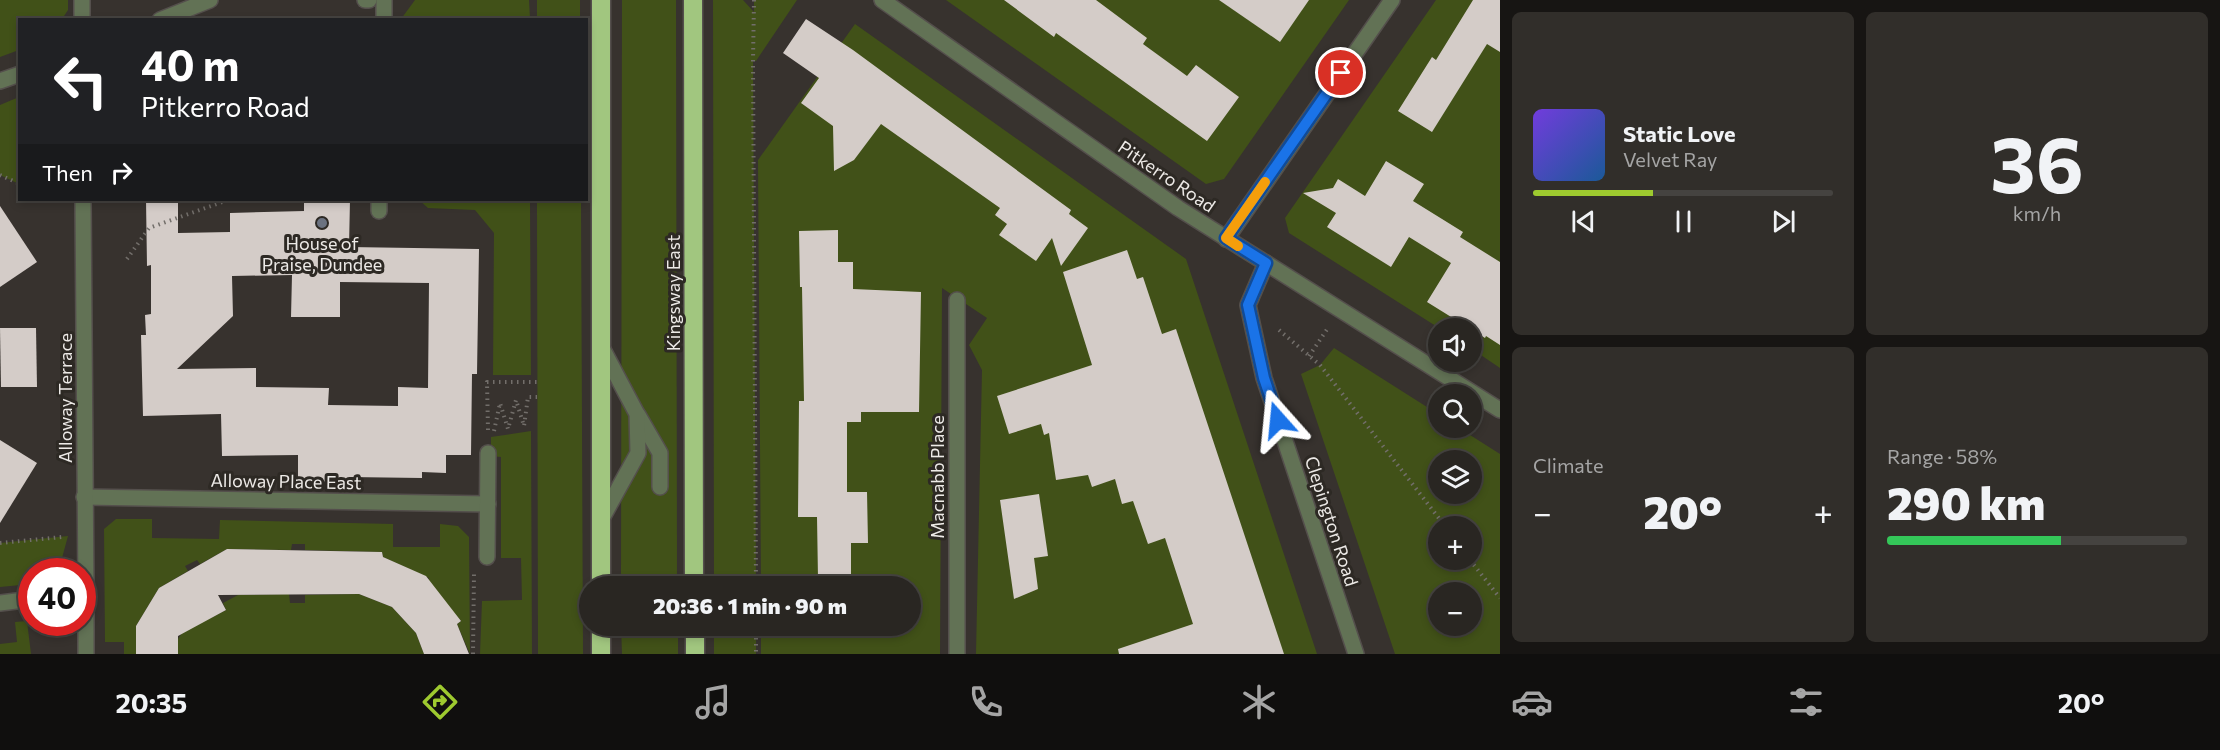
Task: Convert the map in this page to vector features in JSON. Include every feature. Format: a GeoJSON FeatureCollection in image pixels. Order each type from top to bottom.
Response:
{"type":"FeatureCollection","features":[{"type":"Feature","properties":{"kind":"highway"},"geometry":{"type":"LineString","coordinates":[[601,0],[601,576]]}},
{"type":"Feature","properties":{"kind":"highway","name":"Kingsway East"},"geometry":{"type":"LineString","coordinates":[[693,0],[694,576]]}},
{"type":"Feature","properties":{"kind":"highway"},"geometry":{"type":"LineString","coordinates":[[601,636],[601,654]]}},
{"type":"Feature","properties":{"kind":"highway"},"geometry":{"type":"LineString","coordinates":[[694,636],[695,654]]}},
{"type":"Feature","properties":{"kind":"street"},"geometry":{"type":"LineString","coordinates":[[82,0],[82,18]]}},
{"type":"Feature","properties":{"kind":"street"},"geometry":{"type":"LineString","coordinates":[[165,18],[210,0]]}},
{"type":"Feature","properties":{"kind":"street"},"geometry":{"type":"LineString","coordinates":[[384,0],[384,18]]}},
{"type":"Feature","properties":{"kind":"street","name":"Pitkerro Road"},"geometry":{"type":"LineString","coordinates":[[882,0],[1178,208],[1500,410]]}},
{"type":"Feature","properties":{"kind":"street"},"geometry":{"type":"LineString","coordinates":[[1226,238],[1392,0]]}},
{"type":"Feature","properties":{"kind":"street"},"geometry":{"type":"LineString","coordinates":[[0,81],[18,75]]}},
{"type":"Feature","properties":{"kind":"street","name":"Alloway Terrace"},"geometry":{"type":"LineString","coordinates":[[83,201],[84,558]]}},
{"type":"Feature","properties":{"kind":"street"},"geometry":{"type":"LineString","coordinates":[[1248,305],[1266,263]]}},
{"type":"Feature","properties":{"kind":"street","name":"Macnabb Place"},"geometry":{"type":"LineString","coordinates":[[957,300],[957,654]]}},
{"type":"Feature","properties":{"kind":"street","name":"Clepington Road"},"geometry":{"type":"LineString","coordinates":[[1248,305],[1264,378],[1356,654]]}},
{"type":"Feature","properties":{"kind":"street"},"geometry":{"type":"LineString","coordinates":[[601,345],[660,453],[660,487]]}},
{"type":"Feature","properties":{"kind":"street"},"geometry":{"type":"LineString","coordinates":[[601,520],[638,453],[637,414]]}},
{"type":"Feature","properties":{"kind":"street"},"geometry":{"type":"LineString","coordinates":[[487,556],[488,453]]}},
{"type":"Feature","properties":{"kind":"street","name":"Alloway Place East"},"geometry":{"type":"LineString","coordinates":[[84,497],[488,504]]}},
{"type":"Feature","properties":{"kind":"street"},"geometry":{"type":"LineString","coordinates":[[0,603],[18,601]]}},
{"type":"Feature","properties":{"kind":"street","name":"Alloway Terrace"},"geometry":{"type":"LineString","coordinates":[[85,636],[86,654]]}},
{"type":"Feature","properties":{"kind":"path"},"geometry":{"type":"LineString","coordinates":[[754,0],[756,576]]}},
{"type":"Feature","properties":{"kind":"path"},"geometry":{"type":"LineString","coordinates":[[0,176],[18,183]]}},
{"type":"Feature","properties":{"kind":"path"},"geometry":{"type":"LineString","coordinates":[[127,259],[149,228],[225,201]]}},
{"type":"Feature","properties":{"kind":"path"},"geometry":{"type":"LineString","coordinates":[[1248,305],[1310,356],[1334,382],[1437,516]]}},
{"type":"Feature","properties":{"kind":"path"},"geometry":{"type":"LineString","coordinates":[[1310,356],[1340,310]]}},
{"type":"Feature","properties":{"kind":"path"},"geometry":{"type":"LineString","coordinates":[[537,382],[487,382],[488,431],[495,431],[500,403],[508,429],[516,400],[524,426],[528,397],[537,397]]}},
{"type":"Feature","properties":{"kind":"path"},"geometry":{"type":"LineString","coordinates":[[0,543],[69,536]]}},
{"type":"Feature","properties":{"kind":"path"},"geometry":{"type":"LineString","coordinates":[[473,654],[474,556],[487,556]]}},
{"type":"Feature","properties":{"kind":"path"},"geometry":{"type":"LineString","coordinates":[[1478,570],[1500,598]]}},
{"type":"Feature","properties":{"kind":"path"},"geometry":{"type":"LineString","coordinates":[[756,636],[756,654]]}},
{"type":"Feature","properties":{"kind":"green space"},"geometry":{"type":"Polygon","coordinates":[[[0,0],[68,0],[68,10],[63,18],[18,18],[18,50],[0,57],[0,0]]]}},
{"type":"Feature","properties":{"kind":"green space"},"geometry":{"type":"Polygon","coordinates":[[[415,0],[529,0],[530,18],[402,18],[415,0]]]}},
{"type":"Feature","properties":{"kind":"green space"},"geometry":{"type":"Polygon","coordinates":[[[537,0],[580,0],[580,18],[537,18],[537,0]]]}},
{"type":"Feature","properties":{"kind":"green space"},"geometry":{"type":"Polygon","coordinates":[[[622,0],[676,0],[677,576],[621,576],[622,0]]]}},
{"type":"Feature","properties":{"kind":"green space"},"geometry":{"type":"Polygon","coordinates":[[[713,0],[743,0],[754,12],[754,0],[797,0],[756,61],[753,61],[756,576],[714,576],[713,0]]]}},
{"type":"Feature","properties":{"kind":"green space"},"geometry":{"type":"Polygon","coordinates":[[[946,0],[1349,0],[1224,179],[1206,184],[946,0]]]}},
{"type":"Feature","properties":{"kind":"green space"},"geometry":{"type":"Polygon","coordinates":[[[1436,0],[1500,0],[1500,368],[1482,356],[1482,318],[1428,318],[1428,321],[1289,233],[1285,218],[1436,0]]]}},
{"type":"Feature","properties":{"kind":"green space"},"geometry":{"type":"Polygon","coordinates":[[[855,24],[1186,259],[1317,654],[976,654],[982,370],[969,345],[987,318],[942,288],[940,654],[761,654],[761,636],[921,636],[921,576],[761,576],[758,160],[855,24]]]}},
{"type":"Feature","properties":{"kind":"green space"},"geometry":{"type":"Polygon","coordinates":[[[18,97],[18,184],[0,175],[0,105],[18,97]]]}},
{"type":"Feature","properties":{"kind":"green space"},"geometry":{"type":"Polygon","coordinates":[[[420,201],[530,201],[531,375],[493,375],[494,233],[475,210],[428,208],[420,201]]]}},
{"type":"Feature","properties":{"kind":"green space"},"geometry":{"type":"Polygon","coordinates":[[[537,201],[581,201],[583,576],[579,576],[579,636],[583,636],[583,654],[538,654],[537,201]]]}},
{"type":"Feature","properties":{"kind":"green space"},"geometry":{"type":"Polygon","coordinates":[[[1334,348],[1428,408],[1428,438],[1475,438],[1500,454],[1500,654],[1395,654],[1301,374],[1320,365],[1334,348]]]}},
{"type":"Feature","properties":{"kind":"green space"},"geometry":{"type":"Polygon","coordinates":[[[531,431],[532,654],[480,654],[482,601],[522,600],[521,558],[501,558],[501,457],[491,456],[491,437],[531,431]]]}},
{"type":"Feature","properties":{"kind":"green space"},"geometry":{"type":"Polygon","coordinates":[[[116,519],[152,519],[152,538],[219,539],[220,520],[393,524],[393,547],[440,547],[440,524],[458,526],[469,537],[470,654],[457,624],[461,621],[427,582],[429,578],[383,557],[382,552],[305,550],[305,544],[292,544],[291,550],[227,549],[200,564],[197,560],[185,566],[188,571],[159,588],[136,626],[136,654],[124,654],[124,642],[105,642],[104,529],[116,519]]]}},
{"type":"Feature","properties":{"kind":"green space"},"geometry":{"type":"Polygon","coordinates":[[[68,536],[62,558],[18,558],[18,585],[0,587],[0,543],[68,536]]]}},
{"type":"Feature","properties":{"kind":"green space"},"geometry":{"type":"Polygon","coordinates":[[[289,594],[290,603],[305,603],[305,595],[359,594],[392,607],[416,633],[424,654],[178,654],[178,639],[190,621],[211,618],[226,610],[223,603],[238,595],[289,594]]]}},
{"type":"Feature","properties":{"kind":"green space"},"geometry":{"type":"Polygon","coordinates":[[[15,622],[18,622],[18,636],[29,636],[31,654],[0,654],[0,644],[17,642],[15,622]]]}},
{"type":"Feature","properties":{"kind":"green space"},"geometry":{"type":"Polygon","coordinates":[[[621,636],[678,636],[678,654],[622,654],[621,636]]]}},
{"type":"Feature","properties":{"kind":"green space"},"geometry":{"type":"Polygon","coordinates":[[[714,636],[756,636],[756,654],[714,654],[714,636]]]}},
{"type":"Feature","properties":{"kind":"building"},"geometry":{"type":"Polygon","coordinates":[[[1004,0],[1096,0],[1147,38],[1143,44],[1187,76],[1196,65],[1239,97],[1207,141],[1056,33],[1054,37],[1004,0]]]}},
{"type":"Feature","properties":{"kind":"building"},"geometry":{"type":"Polygon","coordinates":[[[1219,0],[1309,0],[1280,42],[1219,0]]]}},
{"type":"Feature","properties":{"kind":"building"},"geometry":{"type":"Polygon","coordinates":[[[1473,0],[1500,0],[1500,52],[1487,44],[1432,132],[1398,111],[1432,57],[1436,60],[1473,0]]]}},
{"type":"Feature","properties":{"kind":"building"},"geometry":{"type":"Polygon","coordinates":[[[806,19],[853,50],[1071,210],[1069,214],[1088,228],[1061,266],[1052,238],[1036,261],[999,235],[1007,224],[995,215],[1000,208],[881,124],[854,160],[834,171],[833,126],[801,103],[819,78],[783,53],[806,19]]]}},
{"type":"Feature","properties":{"kind":"building"},"geometry":{"type":"Polygon","coordinates":[[[1386,161],[1424,184],[1413,201],[1463,232],[1460,237],[1500,262],[1500,345],[1486,336],[1485,338],[1482,336],[1482,318],[1453,318],[1427,302],[1451,263],[1409,237],[1391,267],[1327,227],[1336,213],[1303,193],[1333,188],[1338,179],[1365,196],[1386,161]]]}},
{"type":"Feature","properties":{"kind":"building"},"geometry":{"type":"Polygon","coordinates":[[[146,201],[178,201],[178,233],[230,232],[230,213],[304,211],[304,201],[350,201],[349,247],[479,249],[477,374],[472,374],[471,455],[446,455],[446,473],[422,472],[422,478],[349,477],[349,482],[298,481],[298,455],[222,456],[221,414],[143,416],[141,335],[146,335],[145,315],[151,314],[151,265],[147,266],[146,201]],[[292,275],[232,276],[233,316],[177,369],[256,368],[256,387],[329,388],[328,405],[398,406],[398,387],[428,388],[429,283],[340,282],[340,317],[291,317],[292,275]]]}},
{"type":"Feature","properties":{"kind":"building"},"geometry":{"type":"Polygon","coordinates":[[[0,206],[37,262],[0,287],[0,206]]]}},
{"type":"Feature","properties":{"kind":"building"},"geometry":{"type":"Polygon","coordinates":[[[838,230],[838,262],[853,262],[853,289],[921,292],[919,412],[861,412],[861,422],[847,422],[847,492],[867,492],[868,543],[851,543],[851,576],[818,576],[817,517],[798,517],[799,401],[804,401],[799,231],[838,230]]]}},
{"type":"Feature","properties":{"kind":"building"},"geometry":{"type":"Polygon","coordinates":[[[1127,250],[1137,279],[1143,277],[1162,334],[1176,329],[1284,654],[1119,654],[1118,649],[1193,624],[1165,538],[1148,544],[1133,501],[1122,504],[1115,479],[1092,487],[1088,475],[1056,480],[1049,433],[1044,435],[1041,424],[1009,434],[997,396],[1092,365],[1063,272],[1127,250]]]}},
{"type":"Feature","properties":{"kind":"building"},"geometry":{"type":"Polygon","coordinates":[[[0,328],[36,328],[37,387],[1,387],[0,328]]]}},
{"type":"Feature","properties":{"kind":"building"},"geometry":{"type":"Polygon","coordinates":[[[0,440],[37,463],[0,523],[0,440]]]}},
{"type":"Feature","properties":{"kind":"building"},"geometry":{"type":"Polygon","coordinates":[[[1039,494],[1048,556],[1034,558],[1038,589],[1014,599],[1000,500],[1039,494]]]}},
{"type":"Feature","properties":{"kind":"building"},"geometry":{"type":"Polygon","coordinates":[[[227,549],[382,552],[383,557],[426,576],[461,621],[457,624],[469,654],[424,654],[416,633],[392,607],[359,594],[218,595],[226,610],[178,636],[178,654],[136,654],[136,626],[159,588],[227,549]]]}},
{"type":"Feature","properties":{"kind":"slow traffic"},"geometry":{"type":"LineString","coordinates":[[1238,246],[1226,238],[1265,182]]}},
{"type":"Feature","properties":{"kind":"place","name":"House of Praise, Dundee"},"geometry":{"type":"Point","coordinates":[322,223]}},
{"type":"Feature","properties":{"kind":"route"},"geometry":{"type":"LineString","coordinates":[[1278,420],[1264,378],[1248,305],[1266,263],[1226,238],[1341,73]]}}]}
